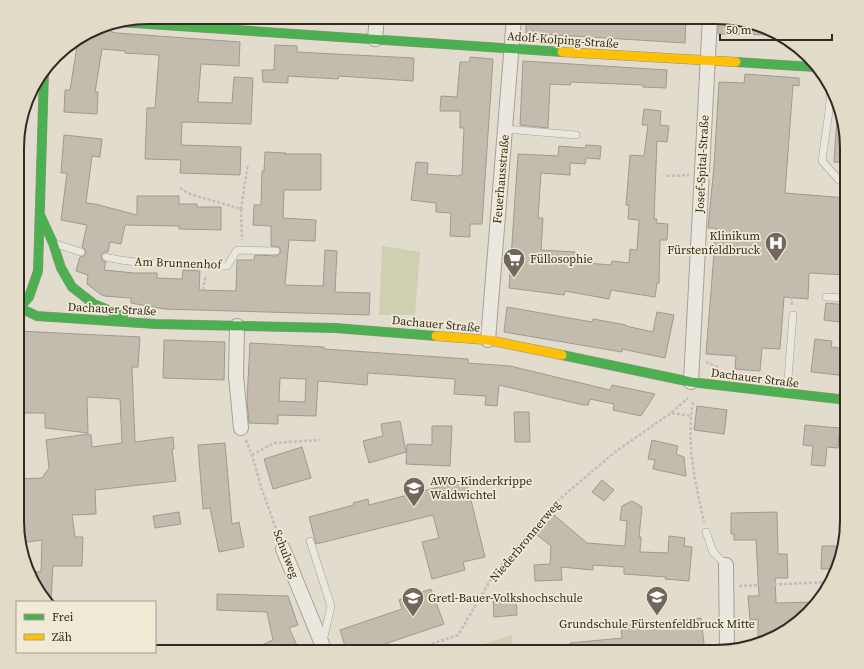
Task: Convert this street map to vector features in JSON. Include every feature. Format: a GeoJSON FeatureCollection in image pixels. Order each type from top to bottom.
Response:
{"type":"FeatureCollection","features":[{"type":"Feature","properties":{"kind":"street","name":"Adolf-Kolping-Straße"},"geometry":{"type":"LineString","coordinates":[[146,24],[810,68]]}},
{"type":"Feature","properties":{"kind":"street"},"geometry":{"type":"LineString","coordinates":[[375,39],[376,24]]}},
{"type":"Feature","properties":{"kind":"street","name":"Feuerhausstraße"},"geometry":{"type":"LineString","coordinates":[[488,340],[514,24]]}},
{"type":"Feature","properties":{"kind":"street","name":"Josef-Spital-Straße"},"geometry":{"type":"LineString","coordinates":[[691,382],[710,24]]}},
{"type":"Feature","properties":{"kind":"street"},"geometry":{"type":"LineString","coordinates":[[24,303],[34,285],[38,270],[44,81]]}},
{"type":"Feature","properties":{"kind":"street"},"geometry":{"type":"LineString","coordinates":[[39,214],[53,243],[58,262],[72,287],[94,304],[140,323]]}},
{"type":"Feature","properties":{"kind":"street","name":"Dachauer Straße"},"geometry":{"type":"LineString","coordinates":[[24,311],[37,316],[140,323],[335,328],[456,336],[488,340],[691,382],[840,399]]}},
{"type":"Feature","properties":{"kind":"street"},"geometry":{"type":"LineString","coordinates":[[237,326],[236,376],[241,428]]}},
{"type":"Feature","properties":{"kind":"street","name":"Schulweg"},"geometry":{"type":"LineString","coordinates":[[283,549],[322,645]]}},
{"type":"Feature","properties":{"kind":"street"},"geometry":{"type":"LineString","coordinates":[[726,565],[727,644]]}},
{"type":"Feature","properties":{"kind":"lane"},"geometry":{"type":"LineString","coordinates":[[830,99],[822,161],[839,180]]}},
{"type":"Feature","properties":{"kind":"lane"},"geometry":{"type":"LineString","coordinates":[[505,129],[576,135]]}},
{"type":"Feature","properties":{"kind":"lane"},"geometry":{"type":"LineString","coordinates":[[53,243],[81,252]]}},
{"type":"Feature","properties":{"kind":"lane","name":"Am Brunnenhof"},"geometry":{"type":"LineString","coordinates":[[106,257],[141,263],[227,266],[237,250],[243,250]]}},
{"type":"Feature","properties":{"kind":"lane"},"geometry":{"type":"LineString","coordinates":[[243,250],[276,251]]}},
{"type":"Feature","properties":{"kind":"lane"},"geometry":{"type":"LineString","coordinates":[[826,297],[840,298]]}},
{"type":"Feature","properties":{"kind":"lane"},"geometry":{"type":"LineString","coordinates":[[786,393],[793,315]]}},
{"type":"Feature","properties":{"kind":"lane"},"geometry":{"type":"LineString","coordinates":[[706,532],[713,552],[726,565]]}},
{"type":"Feature","properties":{"kind":"lane"},"geometry":{"type":"LineString","coordinates":[[310,541],[331,606],[324,645]]}},
{"type":"Feature","properties":{"kind":"path"},"geometry":{"type":"LineString","coordinates":[[243,250],[242,209],[248,164]]}},
{"type":"Feature","properties":{"kind":"path"},"geometry":{"type":"LineString","coordinates":[[667,176],[702,175]]}},
{"type":"Feature","properties":{"kind":"path"},"geometry":{"type":"LineString","coordinates":[[180,188],[190,194],[242,209]]}},
{"type":"Feature","properties":{"kind":"path"},"geometry":{"type":"LineString","coordinates":[[203,290],[207,266]]}},
{"type":"Feature","properties":{"kind":"path"},"geometry":{"type":"LineString","coordinates":[[703,361],[721,368]]}},
{"type":"Feature","properties":{"kind":"path","name":"Niederbronnerweg"},"geometry":{"type":"LineString","coordinates":[[429,645],[458,635],[494,574],[554,504],[615,452],[671,413],[688,399]]}},
{"type":"Feature","properties":{"kind":"path"},"geometry":{"type":"LineString","coordinates":[[693,402],[690,431],[692,464],[706,532]]}},
{"type":"Feature","properties":{"kind":"path"},"geometry":{"type":"LineString","coordinates":[[671,413],[691,416]]}},
{"type":"Feature","properties":{"kind":"path","name":"Schulweg"},"geometry":{"type":"LineString","coordinates":[[283,549],[262,490],[252,455],[274,443],[320,440]]}},
{"type":"Feature","properties":{"kind":"path"},"geometry":{"type":"LineString","coordinates":[[726,586],[823,582]]}},
{"type":"Feature","properties":{"kind":"green space"},"geometry":{"type":"Polygon","coordinates":[[[382,246],[420,252],[415,315],[379,315],[382,246]]]}},
{"type":"Feature","properties":{"kind":"green space"},"geometry":{"type":"Polygon","coordinates":[[[512,635],[513,645],[481,645],[512,635]]]}},
{"type":"Feature","properties":{"kind":"building"},"geometry":{"type":"Polygon","coordinates":[[[526,24],[686,24],[685,43],[526,33],[526,24]]]}},
{"type":"Feature","properties":{"kind":"building"},"geometry":{"type":"Polygon","coordinates":[[[718,24],[724,24],[740,26],[766,35],[718,34],[718,24]]]}},
{"type":"Feature","properties":{"kind":"building"},"geometry":{"type":"Polygon","coordinates":[[[110,30],[117,33],[240,42],[239,66],[201,64],[198,102],[232,103],[234,77],[253,78],[251,124],[182,122],[181,145],[241,147],[240,175],[180,173],[181,160],[145,159],[147,108],[155,108],[159,55],[125,53],[125,51],[102,49],[95,92],[98,92],[97,114],[64,112],[65,90],[70,90],[77,47],[93,37],[110,30]]]}},
{"type":"Feature","properties":{"kind":"building"},"geometry":{"type":"Polygon","coordinates":[[[275,45],[297,46],[297,52],[414,58],[413,81],[339,76],[338,79],[288,76],[288,83],[263,82],[262,70],[274,70],[275,45]]]}},
{"type":"Feature","properties":{"kind":"building"},"geometry":{"type":"Polygon","coordinates":[[[470,57],[493,59],[482,224],[470,224],[470,237],[450,236],[451,213],[436,212],[436,203],[411,200],[416,162],[428,163],[427,174],[462,175],[464,128],[460,128],[460,111],[440,111],[441,96],[457,97],[460,62],[470,62],[470,57]]]}},
{"type":"Feature","properties":{"kind":"building"},"geometry":{"type":"Polygon","coordinates":[[[523,61],[667,70],[666,88],[643,87],[643,85],[571,82],[570,85],[550,84],[548,128],[520,125],[523,61]]]}},
{"type":"Feature","properties":{"kind":"building"},"geometry":{"type":"Polygon","coordinates":[[[745,74],[799,78],[799,86],[793,85],[785,193],[840,197],[840,275],[809,273],[808,299],[784,297],[780,349],[762,348],[760,371],[735,369],[736,356],[706,354],[716,228],[708,228],[714,166],[719,82],[744,83],[745,74]]]}},
{"type":"Feature","properties":{"kind":"building"},"geometry":{"type":"Polygon","coordinates":[[[644,109],[661,111],[660,125],[669,126],[667,142],[657,141],[654,219],[657,219],[656,223],[668,224],[667,240],[660,240],[659,283],[657,283],[655,297],[611,290],[609,299],[565,291],[564,295],[509,288],[518,154],[558,156],[559,146],[585,148],[586,145],[601,146],[600,159],[586,158],[585,164],[570,163],[570,175],[541,173],[538,218],[543,218],[541,250],[575,252],[575,262],[611,265],[612,261],[629,263],[630,249],[637,250],[639,220],[628,219],[629,205],[626,205],[630,155],[644,156],[648,125],[642,125],[644,109]]]}},
{"type":"Feature","properties":{"kind":"building"},"geometry":{"type":"Polygon","coordinates":[[[837,120],[839,132],[840,162],[834,162],[837,120]]]}},
{"type":"Feature","properties":{"kind":"building"},"geometry":{"type":"Polygon","coordinates":[[[64,135],[102,139],[100,157],[92,156],[86,203],[137,215],[137,196],[179,196],[179,204],[197,204],[197,207],[221,207],[221,230],[179,229],[179,226],[125,225],[121,244],[110,242],[108,252],[104,252],[101,255],[102,260],[106,262],[104,270],[134,273],[157,273],[157,278],[182,279],[183,270],[200,271],[199,290],[236,291],[237,260],[254,260],[255,255],[276,256],[281,251],[279,247],[271,246],[271,226],[253,225],[254,205],[261,205],[262,171],[264,171],[265,152],[286,153],[285,154],[321,154],[321,190],[284,190],[283,218],[316,220],[315,241],[289,240],[285,285],[323,286],[325,250],[337,251],[335,292],[370,293],[369,315],[164,309],[131,303],[131,298],[104,296],[100,294],[87,284],[88,275],[76,271],[80,257],[84,256],[86,253],[85,249],[82,247],[87,225],[61,220],[67,173],[61,173],[64,135]]]}},
{"type":"Feature","properties":{"kind":"building"},"geometry":{"type":"Polygon","coordinates":[[[826,303],[840,304],[840,322],[824,320],[826,303]]]}},
{"type":"Feature","properties":{"kind":"building"},"geometry":{"type":"Polygon","coordinates":[[[507,307],[592,322],[593,319],[653,332],[657,312],[674,315],[665,358],[622,349],[622,352],[504,332],[507,307]]]}},
{"type":"Feature","properties":{"kind":"building"},"geometry":{"type":"Polygon","coordinates":[[[24,331],[140,337],[138,367],[132,367],[135,442],[173,437],[174,449],[172,449],[176,481],[95,490],[96,514],[72,515],[75,537],[83,537],[82,566],[53,566],[51,598],[35,572],[41,572],[42,540],[26,542],[24,529],[24,479],[42,478],[49,468],[46,440],[88,434],[91,435],[92,447],[122,443],[120,399],[87,397],[88,433],[45,428],[45,413],[24,413],[24,331]]]}},
{"type":"Feature","properties":{"kind":"building"},"geometry":{"type":"Polygon","coordinates":[[[815,339],[832,341],[831,347],[840,348],[840,375],[811,372],[815,339]]]}},
{"type":"Feature","properties":{"kind":"building"},"geometry":{"type":"Polygon","coordinates":[[[164,340],[225,342],[224,380],[163,378],[164,340]]]}},
{"type":"Feature","properties":{"kind":"building"},"geometry":{"type":"Polygon","coordinates":[[[250,343],[324,347],[324,349],[468,359],[468,363],[510,366],[610,390],[612,385],[655,394],[641,416],[613,410],[614,404],[590,399],[588,405],[583,405],[499,385],[497,406],[485,405],[486,396],[454,394],[455,379],[368,373],[367,385],[318,381],[316,416],[278,415],[278,424],[249,423],[247,401],[250,343]],[[280,378],[279,401],[305,402],[306,379],[280,378]]]}},
{"type":"Feature","properties":{"kind":"building"},"geometry":{"type":"Polygon","coordinates":[[[697,406],[727,410],[724,434],[694,430],[697,406]]]}},
{"type":"Feature","properties":{"kind":"building"},"geometry":{"type":"Polygon","coordinates":[[[514,412],[529,412],[530,442],[515,442],[514,412]]]}},
{"type":"Feature","properties":{"kind":"building"},"geometry":{"type":"Polygon","coordinates":[[[400,421],[406,452],[369,463],[363,441],[383,436],[381,424],[400,421]]]}},
{"type":"Feature","properties":{"kind":"building"},"geometry":{"type":"Polygon","coordinates":[[[805,425],[840,428],[838,448],[827,447],[825,466],[811,465],[813,446],[803,445],[805,425]]]}},
{"type":"Feature","properties":{"kind":"building"},"geometry":{"type":"Polygon","coordinates":[[[432,426],[452,426],[450,466],[406,464],[407,444],[432,445],[432,426]]]}},
{"type":"Feature","properties":{"kind":"building"},"geometry":{"type":"Polygon","coordinates":[[[652,440],[678,446],[676,454],[684,457],[686,476],[653,469],[655,460],[648,459],[652,440]]]}},
{"type":"Feature","properties":{"kind":"building"},"geometry":{"type":"Polygon","coordinates":[[[225,443],[232,524],[239,522],[244,547],[219,552],[210,508],[203,509],[198,445],[225,443]]]}},
{"type":"Feature","properties":{"kind":"building"},"geometry":{"type":"Polygon","coordinates":[[[302,447],[311,478],[273,489],[264,459],[302,447]]]}},
{"type":"Feature","properties":{"kind":"building"},"geometry":{"type":"Polygon","coordinates":[[[466,480],[485,557],[463,562],[465,570],[432,579],[422,542],[439,538],[433,515],[316,544],[309,517],[354,505],[353,503],[368,499],[369,505],[466,480]]]}},
{"type":"Feature","properties":{"kind":"building"},"geometry":{"type":"Polygon","coordinates":[[[602,480],[614,490],[604,501],[592,492],[602,480]]]}},
{"type":"Feature","properties":{"kind":"building"},"geometry":{"type":"Polygon","coordinates":[[[632,501],[642,507],[639,537],[641,537],[640,552],[668,553],[669,536],[685,538],[684,546],[692,547],[689,581],[665,579],[666,577],[624,574],[624,567],[593,565],[593,570],[561,567],[562,580],[535,581],[534,565],[550,564],[551,546],[537,535],[554,515],[587,543],[625,546],[627,521],[620,520],[622,506],[632,501]]]}},
{"type":"Feature","properties":{"kind":"building"},"geometry":{"type":"Polygon","coordinates":[[[179,512],[181,524],[155,528],[153,516],[179,512]]]}},
{"type":"Feature","properties":{"kind":"building"},"geometry":{"type":"Polygon","coordinates":[[[777,512],[778,554],[787,554],[788,578],[775,578],[776,603],[810,602],[798,614],[778,628],[758,637],[758,619],[750,620],[748,596],[759,596],[756,540],[734,540],[734,534],[731,534],[731,513],[777,512]]]}},
{"type":"Feature","properties":{"kind":"building"},"geometry":{"type":"Polygon","coordinates":[[[822,546],[837,546],[830,569],[821,569],[822,546]]]}},
{"type":"Feature","properties":{"kind":"building"},"geometry":{"type":"Polygon","coordinates":[[[431,589],[444,624],[382,645],[345,645],[340,630],[402,609],[399,600],[431,589]]]}},
{"type":"Feature","properties":{"kind":"building"},"geometry":{"type":"Polygon","coordinates":[[[217,594],[288,596],[298,625],[289,628],[297,645],[262,645],[273,640],[267,612],[217,610],[217,594]]]}},
{"type":"Feature","properties":{"kind":"building"},"geometry":{"type":"Polygon","coordinates":[[[516,595],[517,615],[494,617],[493,597],[516,595]]]}},
{"type":"Feature","properties":{"kind":"building"},"geometry":{"type":"Polygon","coordinates":[[[701,618],[704,645],[570,645],[570,643],[622,638],[621,626],[701,618]]]}},
{"type":"Feature","properties":{"kind":"traffic: fast"},"geometry":{"type":"LineString","coordinates":[[148,24],[562,52]]}},
{"type":"Feature","properties":{"kind":"traffic: fast"},"geometry":{"type":"LineString","coordinates":[[736,62],[809,67]]}},
{"type":"Feature","properties":{"kind":"traffic: fast"},"geometry":{"type":"LineString","coordinates":[[24,302],[29,297],[38,271],[44,81]]}},
{"type":"Feature","properties":{"kind":"traffic: fast"},"geometry":{"type":"LineString","coordinates":[[41,217],[53,243],[61,268],[72,287],[94,304],[123,316]]}},
{"type":"Feature","properties":{"kind":"traffic: fast"},"geometry":{"type":"LineString","coordinates":[[24,310],[37,316],[155,324],[335,328],[436,336]]}},
{"type":"Feature","properties":{"kind":"traffic: fast"},"geometry":{"type":"LineString","coordinates":[[562,355],[691,382],[840,399]]}},
{"type":"Feature","properties":{"kind":"traffic: slow"},"geometry":{"type":"LineString","coordinates":[[562,52],[736,62]]}},
{"type":"Feature","properties":{"kind":"traffic: slow"},"geometry":{"type":"LineString","coordinates":[[436,336],[488,340],[562,355]]}},
{"type":"Feature","properties":{"kind":"place","name":"Klinikum Fürstenfeldbruck"},"geometry":{"type":"Point","coordinates":[776,262]}},
{"type":"Feature","properties":{"kind":"place","name":"Füllosophie"},"geometry":{"type":"Point","coordinates":[514,278]}},
{"type":"Feature","properties":{"kind":"place","name":"AWO-Kinderkrippe Waldwichtel"},"geometry":{"type":"Point","coordinates":[414,508]}},
{"type":"Feature","properties":{"kind":"place","name":"Grundschule Fürstenfeldbruck Mitte"},"geometry":{"type":"Point","coordinates":[657,616]}},
{"type":"Feature","properties":{"kind":"place","name":"Gretl-Bauer-Volkshochschule"},"geometry":{"type":"Point","coordinates":[413,618]}}]}
